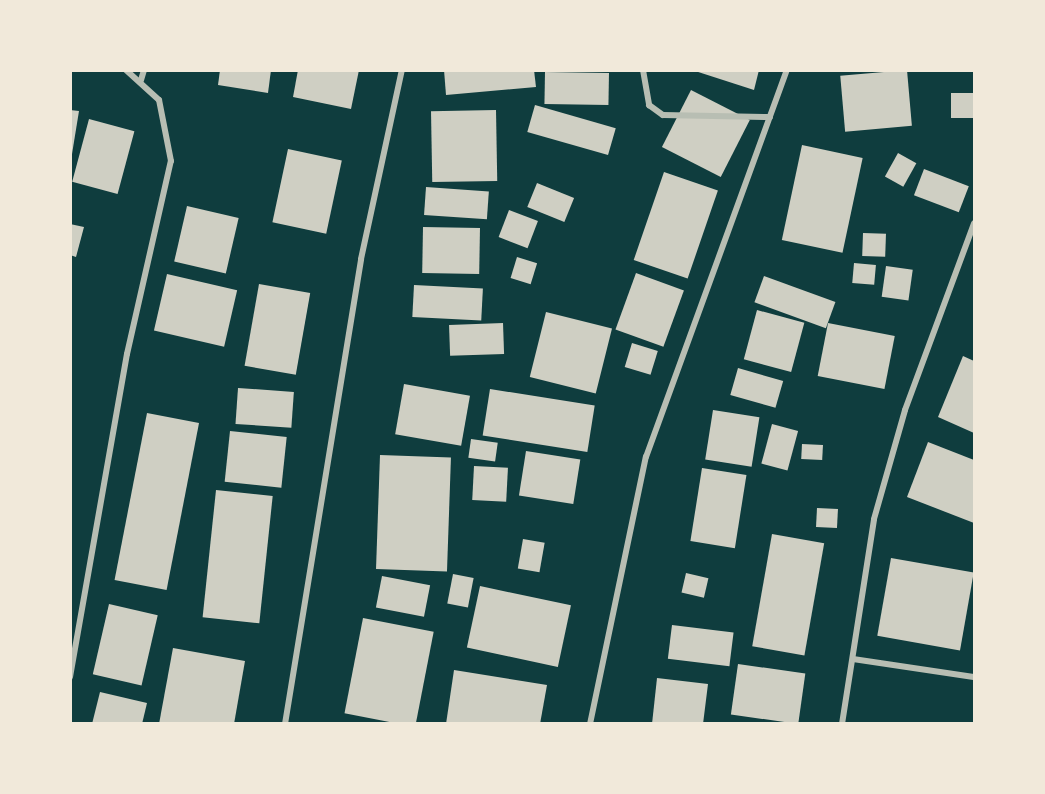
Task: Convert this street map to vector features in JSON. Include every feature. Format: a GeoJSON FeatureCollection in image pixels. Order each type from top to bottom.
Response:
{"type":"FeatureCollection","features":[{"type":"Feature","properties":{"kind":"street"},"geometry":{"type":"LineString","coordinates":[[70,677],[127,354],[171,161],[159,100],[141,80],[126,70]]}},
{"type":"Feature","properties":{"kind":"street"},"geometry":{"type":"LineString","coordinates":[[141,80],[144,70]]}},
{"type":"Feature","properties":{"kind":"street"},"geometry":{"type":"LineString","coordinates":[[285,723],[361,259],[402,70]]}},
{"type":"Feature","properties":{"kind":"street"},"geometry":{"type":"LineString","coordinates":[[643,70],[649,105],[663,115],[770,117]]}},
{"type":"Feature","properties":{"kind":"street"},"geometry":{"type":"LineString","coordinates":[[590,723],[646,457],[787,70]]}},
{"type":"Feature","properties":{"kind":"street"},"geometry":{"type":"LineString","coordinates":[[842,723],[874,519],[905,410],[975,223]]}},
{"type":"Feature","properties":{"kind":"street"},"geometry":{"type":"LineString","coordinates":[[853,659],[975,676]]}},
{"type":"Feature","properties":{"kind":"building"},"geometry":{"type":"Polygon","coordinates":[[[220,70],[271,70],[268,93],[218,85],[220,70]]]}},
{"type":"Feature","properties":{"kind":"building"},"geometry":{"type":"Polygon","coordinates":[[[298,70],[359,70],[351,109],[293,97],[298,70]]]}},
{"type":"Feature","properties":{"kind":"building"},"geometry":{"type":"Polygon","coordinates":[[[444,70],[534,70],[536,87],[446,95],[444,70]]]}},
{"type":"Feature","properties":{"kind":"building"},"geometry":{"type":"Polygon","coordinates":[[[692,70],[759,70],[754,90],[692,70]]]}},
{"type":"Feature","properties":{"kind":"building"},"geometry":{"type":"Polygon","coordinates":[[[907,70],[912,126],[845,132],[840,76],[907,70]]]}},
{"type":"Feature","properties":{"kind":"building"},"geometry":{"type":"Polygon","coordinates":[[[545,72],[609,73],[608,105],[544,104],[545,72]]]}},
{"type":"Feature","properties":{"kind":"building"},"geometry":{"type":"Polygon","coordinates":[[[691,90],[750,120],[721,177],[662,147],[691,90]]]}},
{"type":"Feature","properties":{"kind":"building"},"geometry":{"type":"Polygon","coordinates":[[[951,93],[974,93],[974,118],[951,118],[951,93]]]}},
{"type":"Feature","properties":{"kind":"building"},"geometry":{"type":"Polygon","coordinates":[[[535,105],[616,128],[608,155],[527,132],[535,105]]]}},
{"type":"Feature","properties":{"kind":"building"},"geometry":{"type":"Polygon","coordinates":[[[70,110],[79,111],[72,154],[70,153],[70,110]]]}},
{"type":"Feature","properties":{"kind":"building"},"geometry":{"type":"Polygon","coordinates":[[[496,110],[497,181],[432,182],[431,111],[496,110]]]}},
{"type":"Feature","properties":{"kind":"building"},"geometry":{"type":"Polygon","coordinates":[[[89,119],[134,131],[118,194],[72,182],[89,119]]]}},
{"type":"Feature","properties":{"kind":"building"},"geometry":{"type":"Polygon","coordinates":[[[802,145],[863,158],[842,253],[782,240],[802,145]]]}},
{"type":"Feature","properties":{"kind":"building"},"geometry":{"type":"Polygon","coordinates":[[[288,149],[342,160],[326,234],[272,222],[288,149]]]}},
{"type":"Feature","properties":{"kind":"building"},"geometry":{"type":"Polygon","coordinates":[[[898,153],[916,163],[903,187],[885,177],[898,153]]]}},
{"type":"Feature","properties":{"kind":"building"},"geometry":{"type":"Polygon","coordinates":[[[924,169],[969,186],[959,212],[914,195],[924,169]]]}},
{"type":"Feature","properties":{"kind":"building"},"geometry":{"type":"Polygon","coordinates":[[[664,172],[718,191],[688,278],[634,260],[664,172]]]}},
{"type":"Feature","properties":{"kind":"building"},"geometry":{"type":"Polygon","coordinates":[[[537,183],[574,198],[564,222],[527,207],[537,183]]]}},
{"type":"Feature","properties":{"kind":"building"},"geometry":{"type":"Polygon","coordinates":[[[426,187],[489,191],[487,219],[424,215],[426,187]]]}},
{"type":"Feature","properties":{"kind":"building"},"geometry":{"type":"Polygon","coordinates":[[[187,206],[239,218],[226,273],[174,262],[187,206]]]}},
{"type":"Feature","properties":{"kind":"building"},"geometry":{"type":"Polygon","coordinates":[[[509,210],[538,221],[528,248],[499,237],[509,210]]]}},
{"type":"Feature","properties":{"kind":"building"},"geometry":{"type":"Polygon","coordinates":[[[70,224],[84,227],[76,257],[70,255],[70,224]]]}},
{"type":"Feature","properties":{"kind":"building"},"geometry":{"type":"Polygon","coordinates":[[[423,227],[480,228],[479,274],[422,273],[423,227]]]}},
{"type":"Feature","properties":{"kind":"building"},"geometry":{"type":"Polygon","coordinates":[[[863,233],[886,234],[885,257],[862,256],[863,233]]]}},
{"type":"Feature","properties":{"kind":"building"},"geometry":{"type":"Polygon","coordinates":[[[517,257],[537,263],[531,284],[511,278],[517,257]]]}},
{"type":"Feature","properties":{"kind":"building"},"geometry":{"type":"Polygon","coordinates":[[[854,263],[876,265],[874,285],[852,283],[854,263]]]}},
{"type":"Feature","properties":{"kind":"building"},"geometry":{"type":"Polygon","coordinates":[[[886,266],[913,270],[908,300],[882,297],[886,266]]]}},
{"type":"Feature","properties":{"kind":"building"},"geometry":{"type":"Polygon","coordinates":[[[636,273],[684,290],[663,347],[615,329],[636,273]]]}},
{"type":"Feature","properties":{"kind":"building"},"geometry":{"type":"Polygon","coordinates":[[[167,274],[237,290],[224,347],[154,331],[167,274]]]}},
{"type":"Feature","properties":{"kind":"building"},"geometry":{"type":"Polygon","coordinates":[[[764,276],[835,302],[826,328],[754,302],[764,276]]]}},
{"type":"Feature","properties":{"kind":"building"},"geometry":{"type":"Polygon","coordinates":[[[259,284],[310,293],[296,375],[245,366],[259,284]]]}},
{"type":"Feature","properties":{"kind":"building"},"geometry":{"type":"Polygon","coordinates":[[[414,285],[483,289],[481,321],[412,317],[414,285]]]}},
{"type":"Feature","properties":{"kind":"building"},"geometry":{"type":"Polygon","coordinates":[[[757,310],[804,323],[791,372],[744,359],[757,310]]]}},
{"type":"Feature","properties":{"kind":"building"},"geometry":{"type":"Polygon","coordinates":[[[546,312],[612,328],[596,393],[530,377],[546,312]]]}},
{"type":"Feature","properties":{"kind":"building"},"geometry":{"type":"Polygon","coordinates":[[[503,323],[504,354],[450,356],[449,325],[503,323]]]}},
{"type":"Feature","properties":{"kind":"building"},"geometry":{"type":"Polygon","coordinates":[[[828,323],[895,336],[884,389],[818,376],[828,323]]]}},
{"type":"Feature","properties":{"kind":"building"},"geometry":{"type":"Polygon","coordinates":[[[632,343],[658,351],[651,375],[625,367],[632,343]]]}},
{"type":"Feature","properties":{"kind":"building"},"geometry":{"type":"Polygon","coordinates":[[[963,356],[974,361],[974,433],[938,417],[963,356]]]}},
{"type":"Feature","properties":{"kind":"building"},"geometry":{"type":"Polygon","coordinates":[[[738,368],[783,381],[775,408],[730,395],[738,368]]]}},
{"type":"Feature","properties":{"kind":"building"},"geometry":{"type":"Polygon","coordinates":[[[404,384],[470,396],[461,446],[395,434],[404,384]]]}},
{"type":"Feature","properties":{"kind":"building"},"geometry":{"type":"Polygon","coordinates":[[[238,388],[294,392],[291,428],[235,424],[238,388]]]}},
{"type":"Feature","properties":{"kind":"building"},"geometry":{"type":"Polygon","coordinates":[[[490,389],[595,406],[587,452],[483,435],[490,389]]]}},
{"type":"Feature","properties":{"kind":"building"},"geometry":{"type":"Polygon","coordinates":[[[713,410],[759,417],[752,467],[705,459],[713,410]]]}},
{"type":"Feature","properties":{"kind":"building"},"geometry":{"type":"Polygon","coordinates":[[[147,413],[199,423],[167,590],[115,580],[147,413]]]}},
{"type":"Feature","properties":{"kind":"building"},"geometry":{"type":"Polygon","coordinates":[[[772,424],[798,431],[787,471],[761,464],[772,424]]]}},
{"type":"Feature","properties":{"kind":"building"},"geometry":{"type":"Polygon","coordinates":[[[230,431],[287,437],[281,488],[225,482],[230,431]]]}},
{"type":"Feature","properties":{"kind":"building"},"geometry":{"type":"Polygon","coordinates":[[[471,439],[498,443],[495,462],[468,458],[471,439]]]}},
{"type":"Feature","properties":{"kind":"building"},"geometry":{"type":"Polygon","coordinates":[[[928,442],[974,460],[974,523],[907,497],[928,442]]]}},
{"type":"Feature","properties":{"kind":"building"},"geometry":{"type":"Polygon","coordinates":[[[802,444],[823,445],[822,460],[801,459],[802,444]]]}},
{"type":"Feature","properties":{"kind":"building"},"geometry":{"type":"Polygon","coordinates":[[[526,451],[580,460],[573,504],[519,495],[526,451]]]}},
{"type":"Feature","properties":{"kind":"building"},"geometry":{"type":"Polygon","coordinates":[[[380,455],[451,457],[447,571],[376,569],[380,455]]]}},
{"type":"Feature","properties":{"kind":"building"},"geometry":{"type":"Polygon","coordinates":[[[474,466],[508,468],[506,502],[472,500],[474,466]]]}},
{"type":"Feature","properties":{"kind":"building"},"geometry":{"type":"Polygon","coordinates":[[[702,468],[746,475],[735,548],[690,541],[702,468]]]}},
{"type":"Feature","properties":{"kind":"building"},"geometry":{"type":"Polygon","coordinates":[[[216,490],[273,496],[259,623],[203,617],[216,490]]]}},
{"type":"Feature","properties":{"kind":"building"},"geometry":{"type":"Polygon","coordinates":[[[817,508],[838,509],[837,528],[816,527],[817,508]]]}},
{"type":"Feature","properties":{"kind":"building"},"geometry":{"type":"Polygon","coordinates":[[[772,534],[824,543],[804,655],[752,646],[772,534]]]}},
{"type":"Feature","properties":{"kind":"building"},"geometry":{"type":"Polygon","coordinates":[[[523,539],[545,543],[539,572],[518,569],[523,539]]]}},
{"type":"Feature","properties":{"kind":"building"},"geometry":{"type":"Polygon","coordinates":[[[891,558],[974,573],[960,650],[877,636],[891,558]]]}},
{"type":"Feature","properties":{"kind":"building"},"geometry":{"type":"Polygon","coordinates":[[[686,573],[708,578],[704,598],[682,592],[686,573]]]}},
{"type":"Feature","properties":{"kind":"building"},"geometry":{"type":"Polygon","coordinates":[[[453,574],[474,578],[468,607],[447,603],[453,574]]]}},
{"type":"Feature","properties":{"kind":"building"},"geometry":{"type":"Polygon","coordinates":[[[382,576],[430,585],[424,617],[376,607],[382,576]]]}},
{"type":"Feature","properties":{"kind":"building"},"geometry":{"type":"Polygon","coordinates":[[[480,586],[571,605],[558,667],[467,648],[480,586]]]}},
{"type":"Feature","properties":{"kind":"building"},"geometry":{"type":"Polygon","coordinates":[[[109,604],[158,615],[142,685],[93,674],[109,604]]]}},
{"type":"Feature","properties":{"kind":"building"},"geometry":{"type":"Polygon","coordinates":[[[363,618],[434,632],[416,724],[400,724],[344,713],[363,618]]]}},
{"type":"Feature","properties":{"kind":"building"},"geometry":{"type":"Polygon","coordinates":[[[672,625],[734,633],[729,666],[668,659],[672,625]]]}},
{"type":"Feature","properties":{"kind":"building"},"geometry":{"type":"Polygon","coordinates":[[[173,648],[245,661],[234,724],[159,724],[173,648]]]}},
{"type":"Feature","properties":{"kind":"building"},"geometry":{"type":"Polygon","coordinates":[[[738,664],[805,673],[798,724],[731,715],[738,664]]]}},
{"type":"Feature","properties":{"kind":"building"},"geometry":{"type":"Polygon","coordinates":[[[454,670],[547,685],[540,724],[446,724],[454,670]]]}},
{"type":"Feature","properties":{"kind":"building"},"geometry":{"type":"Polygon","coordinates":[[[657,678],[708,684],[703,724],[652,724],[657,678]]]}},
{"type":"Feature","properties":{"kind":"building"},"geometry":{"type":"Polygon","coordinates":[[[100,692],[147,703],[142,724],[92,724],[100,692]]]}}]}
